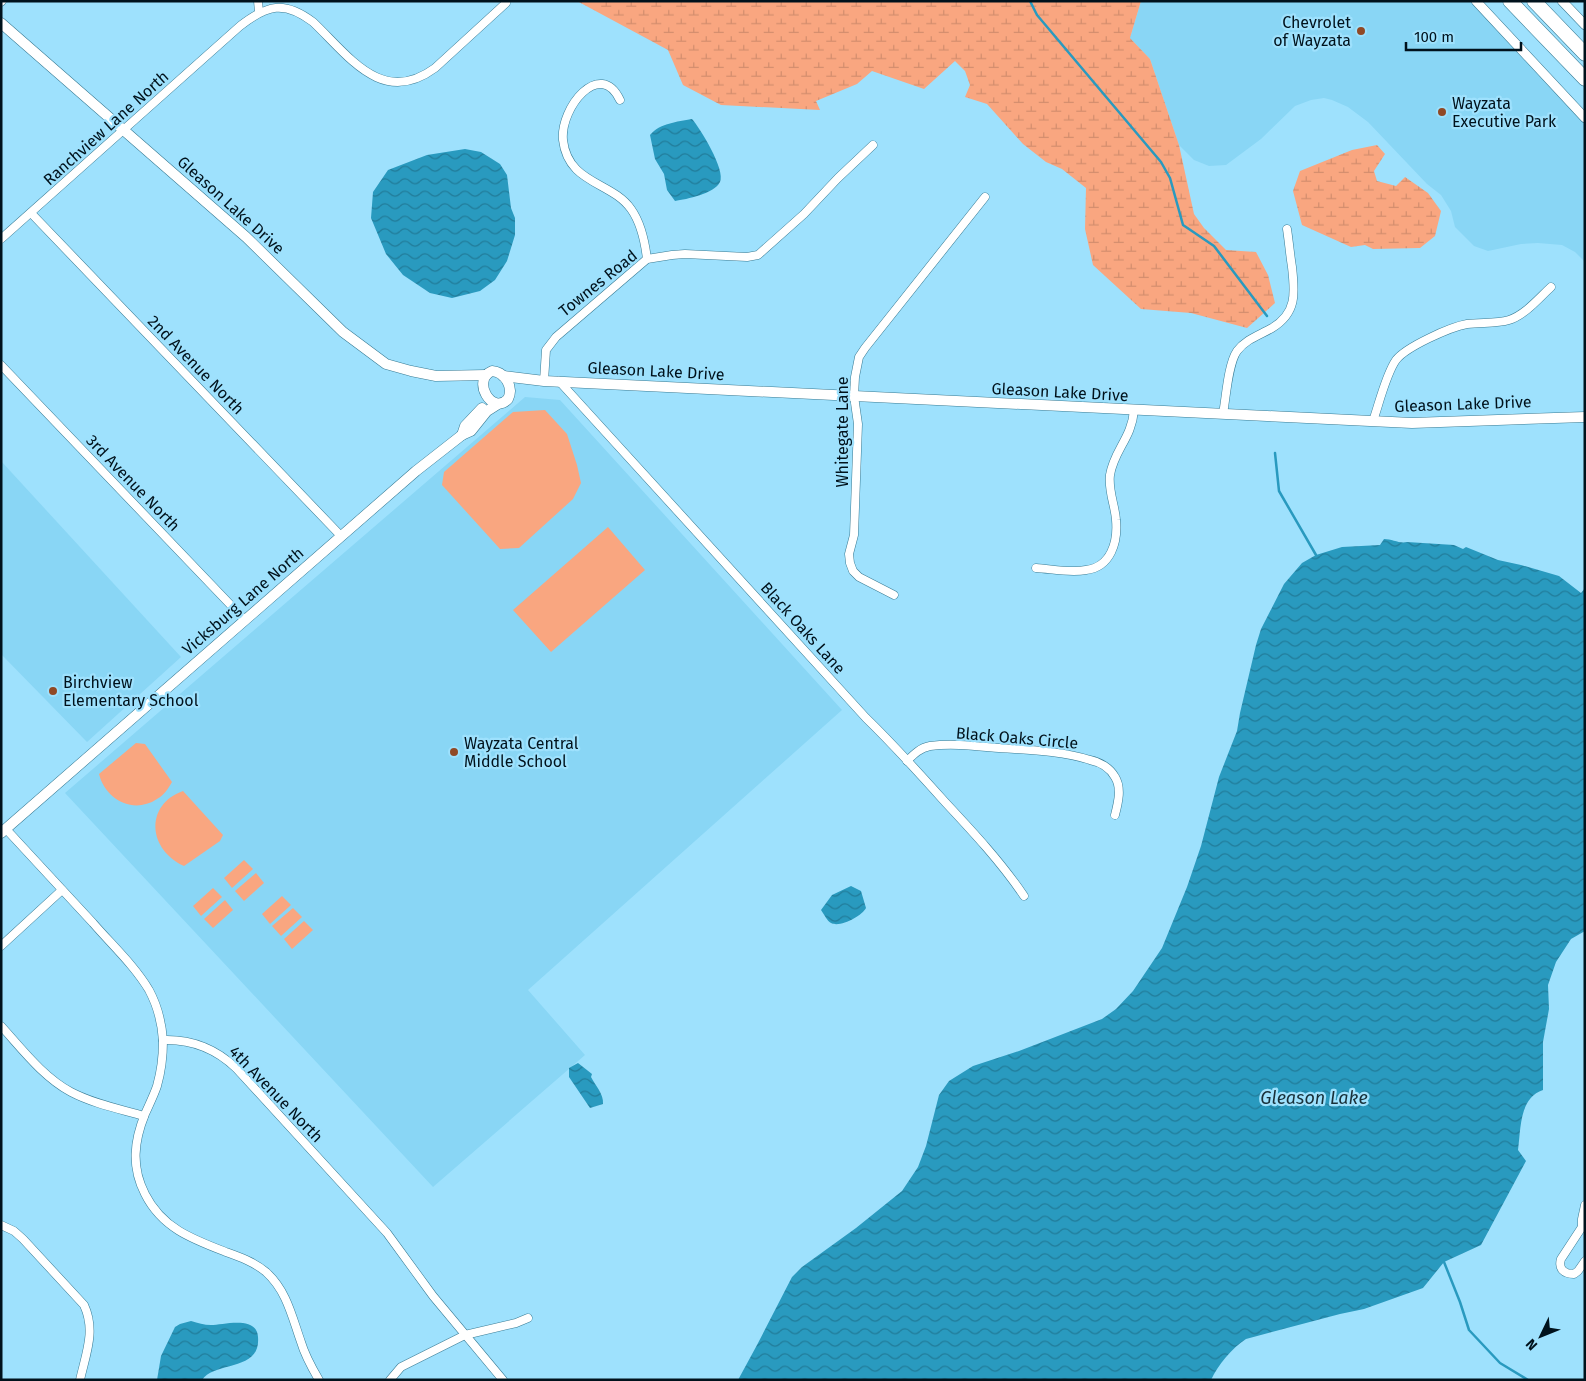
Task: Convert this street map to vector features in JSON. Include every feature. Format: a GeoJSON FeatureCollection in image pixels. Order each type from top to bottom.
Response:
{"type":"FeatureCollection","features":[{"type":"Feature","properties":{"kind":"highway"},"geometry":{"type":"LineString","coordinates":[[1510,1],[1585,79]]}},
{"type":"Feature","properties":{"kind":"highway"},"geometry":{"type":"LineString","coordinates":[[1534,1],[1585,54]]}},
{"type":"Feature","properties":{"kind":"main road","name":"Gleason Lake Drive"},"geometry":{"type":"LineString","coordinates":[[1,23],[246,236],[343,332],[386,364],[436,376],[455,375],[484,379]]}},
{"type":"Feature","properties":{"kind":"main road"},"geometry":{"type":"LineString","coordinates":[[492,371],[503,376],[510,390],[508,399],[502,404],[498,404],[487,398],[484,379],[492,371]]}},
{"type":"Feature","properties":{"kind":"main road","name":"Gleason Lake Drive"},"geometry":{"type":"LineString","coordinates":[[503,376],[539,380],[1412,423],[1585,417]]}},
{"type":"Feature","properties":{"kind":"main road","name":"Gleason Lake Drive"},"geometry":{"type":"LineString","coordinates":[[510,390],[539,380]]}},
{"type":"Feature","properties":{"kind":"main road","name":"Vicksburg Lane North"},"geometry":{"type":"LineString","coordinates":[[462,435],[465,426],[482,407],[487,398]]}},
{"type":"Feature","properties":{"kind":"main road","name":"Vicksburg Lane North"},"geometry":{"type":"LineString","coordinates":[[3,831],[416,470],[462,435],[471,431],[487,411],[498,404]]}},
{"type":"Feature","properties":{"kind":"street"},"geometry":{"type":"LineString","coordinates":[[258,1],[259,12],[274,8],[293,9],[304,15],[366,73],[389,82],[401,83],[425,76],[506,2]]}},
{"type":"Feature","properties":{"kind":"street"},"geometry":{"type":"LineString","coordinates":[[1476,1],[1585,118]]}},
{"type":"Feature","properties":{"kind":"street"},"geometry":{"type":"LineString","coordinates":[[1562,1],[1585,25]]}},
{"type":"Feature","properties":{"kind":"street","name":"Ranchview Lane North"},"geometry":{"type":"LineString","coordinates":[[1,240],[228,36],[259,12]]}},
{"type":"Feature","properties":{"kind":"street"},"geometry":{"type":"LineString","coordinates":[[620,100],[612,89],[606,86],[599,84],[592,86],[577,98],[567,114],[564,140],[567,153],[573,165],[582,174],[617,196],[631,209],[641,231],[647,259]]}},
{"type":"Feature","properties":{"kind":"street","name":"Townes Road"},"geometry":{"type":"LineString","coordinates":[[539,380],[546,350],[556,337],[647,259],[672,255],[747,257],[758,255],[804,214],[873,144]]}},
{"type":"Feature","properties":{"kind":"street","name":"Whitegate Lane"},"geometry":{"type":"LineString","coordinates":[[894,595],[859,577],[853,571],[850,563],[849,554],[854,535],[858,424],[854,396],[856,367],[859,357],[865,348],[985,197]]}},
{"type":"Feature","properties":{"kind":"street","name":"2nd Avenue North"},"geometry":{"type":"LineString","coordinates":[[31,213],[341,536]]}},
{"type":"Feature","properties":{"kind":"street"},"geometry":{"type":"LineString","coordinates":[[1223,414],[1232,362],[1236,353],[1242,345],[1280,323],[1292,306],[1295,296],[1287,229]]}},
{"type":"Feature","properties":{"kind":"street"},"geometry":{"type":"LineString","coordinates":[[1373,421],[1391,370],[1396,360],[1404,352],[1414,345],[1465,324],[1509,320],[1518,316],[1551,287]]}},
{"type":"Feature","properties":{"kind":"street","name":"3rd Avenue North"},"geometry":{"type":"LineString","coordinates":[[1,365],[245,620]]}},
{"type":"Feature","properties":{"kind":"street","name":"Black Oaks Lane"},"geometry":{"type":"LineString","coordinates":[[559,381],[907,761],[1008,873],[1024,896]]}},
{"type":"Feature","properties":{"kind":"street"},"geometry":{"type":"LineString","coordinates":[[1036,568],[1083,571],[1092,569],[1101,565],[1113,550],[1117,536],[1116,519],[1110,489],[1110,476],[1112,464],[1132,427],[1134,410]]}},
{"type":"Feature","properties":{"kind":"street","name":"Black Oaks Circle"},"geometry":{"type":"LineString","coordinates":[[907,761],[920,749],[929,746],[962,745],[1045,751],[1090,759],[1103,765],[1115,777],[1119,799],[1115,815]]}},
{"type":"Feature","properties":{"kind":"street"},"geometry":{"type":"LineString","coordinates":[[3,831],[62,890],[131,964],[150,992],[156,1008],[163,1040],[157,1086],[136,1139],[135,1158],[138,1176],[144,1193],[154,1209],[180,1233],[196,1241],[238,1256],[266,1272],[285,1297],[308,1361],[319,1380]]}},
{"type":"Feature","properties":{"kind":"street"},"geometry":{"type":"LineString","coordinates":[[1,946],[62,890]]}},
{"type":"Feature","properties":{"kind":"street"},"geometry":{"type":"LineString","coordinates":[[1,1026],[38,1066],[53,1080],[70,1091],[88,1100],[144,1116]]}},
{"type":"Feature","properties":{"kind":"street","name":"4th Avenue North"},"geometry":{"type":"LineString","coordinates":[[163,1040],[187,1041],[201,1045],[226,1058],[387,1233],[433,1296],[503,1380]]}},
{"type":"Feature","properties":{"kind":"street"},"geometry":{"type":"LineString","coordinates":[[1585,1205],[1583,1225],[1561,1258],[1561,1269],[1569,1274],[1574,1274],[1585,1261]]}},
{"type":"Feature","properties":{"kind":"street"},"geometry":{"type":"LineString","coordinates":[[1,1226],[14,1231],[23,1239],[84,1305],[89,1315],[91,1327],[80,1380]]}},
{"type":"Feature","properties":{"kind":"street"},"geometry":{"type":"LineString","coordinates":[[390,1380],[401,1367],[466,1335],[516,1323],[528,1318]]}},
{"type":"Feature","properties":{"kind":"shaded area"},"geometry":{"type":"Polygon","coordinates":[[[1141,1],[1476,1],[1585,118],[1585,262],[1575,252],[1562,245],[1521,244],[1488,251],[1474,246],[1455,227],[1451,211],[1441,195],[1427,184],[1368,122],[1348,107],[1332,100],[1324,98],[1311,100],[1295,106],[1261,139],[1226,165],[1209,166],[1194,160],[1179,145],[1150,59],[1130,38],[1141,1]]]}},
{"type":"Feature","properties":{"kind":"shaded area","name":"Wayzata Central Middle School"},"geometry":{"type":"Polygon","coordinates":[[[525,397],[560,400],[842,710],[528,990],[585,1055],[433,1187],[65,793],[525,397]]]}},
{"type":"Feature","properties":{"kind":"shaded area"},"geometry":{"type":"Polygon","coordinates":[[[1,461],[181,657],[87,742],[1,654],[1,461]]]}},
{"type":"Feature","properties":{"kind":"green space"},"geometry":{"type":"Polygon","coordinates":[[[577,1],[1141,1],[1130,38],[1150,59],[1179,145],[1194,214],[1204,228],[1226,250],[1256,252],[1268,275],[1275,303],[1247,328],[1191,313],[1141,309],[1093,265],[1085,229],[1086,188],[1062,169],[1046,162],[1023,144],[987,104],[965,97],[970,85],[965,71],[955,61],[924,89],[872,71],[857,84],[816,101],[820,110],[721,105],[683,85],[668,50],[577,1]]]}},
{"type":"Feature","properties":{"kind":"green space"},"geometry":{"type":"Polygon","coordinates":[[[1377,145],[1385,154],[1374,171],[1377,181],[1396,186],[1405,177],[1428,193],[1441,211],[1435,236],[1420,248],[1373,249],[1365,245],[1351,247],[1302,225],[1293,191],[1300,171],[1352,150],[1377,145]]]}},
{"type":"Feature","properties":{"kind":"green space"},"geometry":{"type":"Polygon","coordinates":[[[545,410],[567,434],[581,483],[573,499],[519,548],[500,549],[442,485],[444,472],[513,412],[545,410]]]}},
{"type":"Feature","properties":{"kind":"green space"},"geometry":{"type":"Polygon","coordinates":[[[608,527],[645,570],[551,652],[513,610],[608,527]]]}},
{"type":"Feature","properties":{"kind":"green space"},"geometry":{"type":"Polygon","coordinates":[[[136,743],[145,744],[172,782],[166,792],[148,804],[130,805],[121,802],[107,791],[99,774],[136,743]]]}},
{"type":"Feature","properties":{"kind":"green space"},"geometry":{"type":"Polygon","coordinates":[[[183,791],[223,835],[220,841],[184,866],[172,859],[163,850],[155,828],[162,806],[170,798],[183,791]]]}},
{"type":"Feature","properties":{"kind":"green space"},"geometry":{"type":"Polygon","coordinates":[[[244,860],[253,869],[232,888],[224,878],[244,860]]]}},
{"type":"Feature","properties":{"kind":"green space"},"geometry":{"type":"Polygon","coordinates":[[[256,873],[264,883],[244,901],[235,891],[256,873]]]}},
{"type":"Feature","properties":{"kind":"green space"},"geometry":{"type":"Polygon","coordinates":[[[213,888],[222,897],[201,916],[193,906],[213,888]]]}},
{"type":"Feature","properties":{"kind":"green space"},"geometry":{"type":"Polygon","coordinates":[[[282,896],[291,905],[270,924],[262,914],[282,896]]]}},
{"type":"Feature","properties":{"kind":"green space"},"geometry":{"type":"Polygon","coordinates":[[[225,900],[233,910],[213,928],[204,919],[225,900]]]}},
{"type":"Feature","properties":{"kind":"green space"},"geometry":{"type":"Polygon","coordinates":[[[293,908],[302,917],[281,936],[272,926],[293,908]]]}},
{"type":"Feature","properties":{"kind":"green space"},"geometry":{"type":"Polygon","coordinates":[[[304,921],[313,930],[292,949],[284,939],[304,921]]]}},
{"type":"Feature","properties":{"kind":"water"},"geometry":{"type":"Polygon","coordinates":[[[692,119],[701,131],[716,159],[721,176],[720,182],[706,193],[675,201],[667,190],[664,174],[655,159],[650,135],[664,125],[692,119]]]}},
{"type":"Feature","properties":{"kind":"water"},"geometry":{"type":"Polygon","coordinates":[[[465,149],[481,152],[500,164],[507,175],[511,208],[515,218],[515,235],[507,261],[495,280],[480,291],[452,298],[430,293],[403,275],[386,254],[371,218],[373,192],[388,170],[427,155],[465,149]]]}},
{"type":"Feature","properties":{"kind":"water","name":"Gleason Lake"},"geometry":{"type":"Polygon","coordinates":[[[1384,539],[1454,545],[1463,549],[1466,547],[1498,560],[1559,576],[1581,593],[1585,588],[1585,931],[1571,939],[1556,962],[1548,985],[1549,1009],[1543,1042],[1543,1090],[1529,1100],[1525,1107],[1521,1124],[1518,1150],[1526,1161],[1481,1245],[1444,1262],[1423,1288],[1364,1309],[1246,1339],[1226,1357],[1211,1380],[738,1380],[792,1277],[802,1267],[856,1228],[902,1191],[918,1167],[926,1146],[939,1095],[949,1081],[973,1066],[1019,1051],[1102,1019],[1116,1009],[1133,991],[1162,948],[1187,887],[1201,846],[1219,777],[1237,731],[1261,629],[1284,584],[1302,563],[1316,555],[1342,547],[1380,545],[1384,539]]]}},
{"type":"Feature","properties":{"kind":"water"},"geometry":{"type":"Polygon","coordinates":[[[851,886],[861,891],[866,908],[845,923],[831,923],[821,910],[832,895],[851,886]]]}},
{"type":"Feature","properties":{"kind":"water"},"geometry":{"type":"Polygon","coordinates":[[[578,1063],[592,1074],[591,1077],[601,1093],[603,1104],[590,1108],[569,1077],[569,1068],[578,1063]]]}},
{"type":"Feature","properties":{"kind":"water"},"geometry":{"type":"Polygon","coordinates":[[[191,1321],[208,1325],[239,1323],[252,1326],[256,1330],[258,1337],[257,1348],[252,1356],[245,1361],[217,1370],[208,1374],[202,1380],[157,1380],[161,1356],[175,1327],[191,1321]]]}},
{"type":"Feature","properties":{"kind":"waterway"},"geometry":{"type":"LineString","coordinates":[[1030,1],[1037,15],[1161,162],[1170,178],[1183,225],[1214,246],[1267,316]]}},
{"type":"Feature","properties":{"kind":"waterway"},"geometry":{"type":"LineString","coordinates":[[1275,453],[1279,491],[1316,555]]}},
{"type":"Feature","properties":{"kind":"waterway"},"geometry":{"type":"LineString","coordinates":[[1444,1262],[1469,1330],[1500,1363],[1528,1380]]}},
{"type":"Feature","properties":{"kind":"place","name":"Chevrolet of Wayzata"},"geometry":{"type":"Point","coordinates":[1361,31]}},
{"type":"Feature","properties":{"kind":"place","name":"Wayzata Executive Park"},"geometry":{"type":"Point","coordinates":[1442,112]}},
{"type":"Feature","properties":{"kind":"place","name":"Birchview Elementary School"},"geometry":{"type":"Point","coordinates":[53,691]}},
{"type":"Feature","properties":{"kind":"place","name":"Wayzata Central Middle School"},"geometry":{"type":"Point","coordinates":[454,752]}}]}
